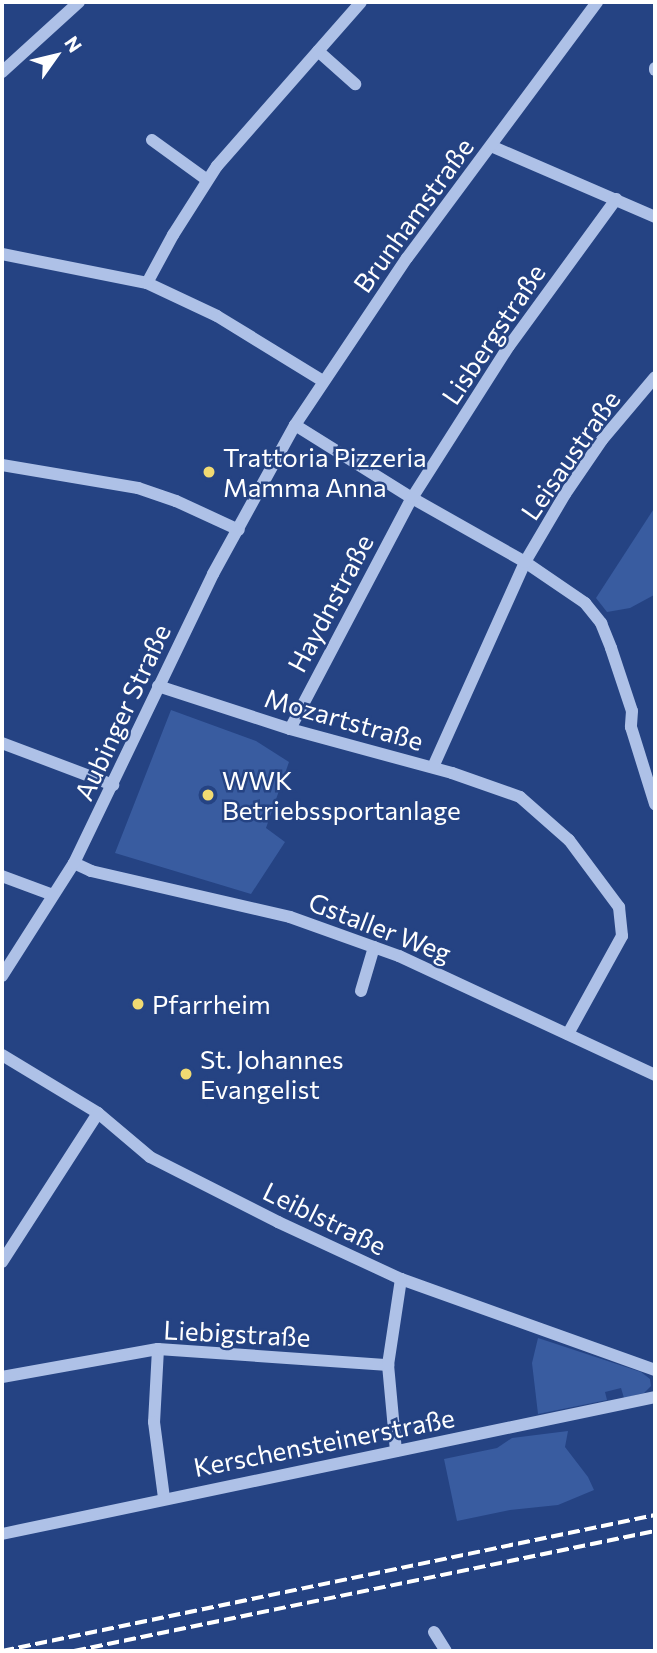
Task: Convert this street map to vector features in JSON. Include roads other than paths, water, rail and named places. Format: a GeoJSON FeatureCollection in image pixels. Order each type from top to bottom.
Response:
{"type":"FeatureCollection","features":[{"type":"Feature","properties":{"kind":"street"},"geometry":{"type":"LineString","coordinates":[[2,72],[79,2]]}},
{"type":"Feature","properties":{"kind":"street"},"geometry":{"type":"LineString","coordinates":[[147,283],[207,180],[361,2]]}},
{"type":"Feature","properties":{"kind":"street","name":"Brunhamstraße"},"geometry":{"type":"LineString","coordinates":[[275,462],[323,381],[407,258],[597,2]]}},
{"type":"Feature","properties":{"kind":"street"},"geometry":{"type":"LineString","coordinates":[[318,51],[355,84]]}},
{"type":"Feature","properties":{"kind":"street"},"geometry":{"type":"LineString","coordinates":[[152,140],[207,180]]}},
{"type":"Feature","properties":{"kind":"street"},"geometry":{"type":"LineString","coordinates":[[491,146],[655,217]]}},
{"type":"Feature","properties":{"kind":"street","name":"Lisbergstraße"},"geometry":{"type":"LineString","coordinates":[[412,498],[509,346],[616,199]]}},
{"type":"Feature","properties":{"kind":"street"},"geometry":{"type":"LineString","coordinates":[[2,254],[147,283],[217,316],[323,381]]}},
{"type":"Feature","properties":{"kind":"street","name":"Leisaustraße"},"geometry":{"type":"LineString","coordinates":[[433,767],[525,562],[602,440],[655,377]]}},
{"type":"Feature","properties":{"kind":"street"},"geometry":{"type":"LineString","coordinates":[[295,425],[412,498],[525,562],[585,603],[601,623],[616,661],[632,711],[631,727],[655,804]]}},
{"type":"Feature","properties":{"kind":"street","name":"Aubinger Straße"},"geometry":{"type":"LineString","coordinates":[[2,976],[74,863],[158,686],[275,462]]}},
{"type":"Feature","properties":{"kind":"street"},"geometry":{"type":"LineString","coordinates":[[2,465],[138,488],[176,501],[239,530]]}},
{"type":"Feature","properties":{"kind":"street","name":"Haydnstraße"},"geometry":{"type":"LineString","coordinates":[[290,729],[412,498]]}},
{"type":"Feature","properties":{"kind":"street","name":"Mozartstraße"},"geometry":{"type":"LineString","coordinates":[[158,686],[290,729],[433,767],[520,797],[569,840],[619,907],[622,936],[568,1034]]}},
{"type":"Feature","properties":{"kind":"street"},"geometry":{"type":"LineString","coordinates":[[2,743],[113,785]]}},
{"type":"Feature","properties":{"kind":"street","name":"Gstaller Weg"},"geometry":{"type":"LineString","coordinates":[[74,863],[91,871],[290,917],[374,947],[484,993],[655,1075]]}},
{"type":"Feature","properties":{"kind":"street"},"geometry":{"type":"LineString","coordinates":[[2,876],[53,895]]}},
{"type":"Feature","properties":{"kind":"street"},"geometry":{"type":"LineString","coordinates":[[361,991],[374,947]]}},
{"type":"Feature","properties":{"kind":"street","name":"Leiblstraße"},"geometry":{"type":"LineString","coordinates":[[2,1055],[98,1112],[150,1157],[401,1279],[655,1370]]}},
{"type":"Feature","properties":{"kind":"street"},"geometry":{"type":"LineString","coordinates":[[2,1262],[98,1112]]}},
{"type":"Feature","properties":{"kind":"street"},"geometry":{"type":"LineString","coordinates":[[396,1451],[388,1365],[401,1279]]}},
{"type":"Feature","properties":{"kind":"street"},"geometry":{"type":"LineString","coordinates":[[158,1349],[154,1422],[164,1497]]}},
{"type":"Feature","properties":{"kind":"street","name":"Liebigstraße"},"geometry":{"type":"LineString","coordinates":[[2,1377],[158,1349],[388,1365]]}},
{"type":"Feature","properties":{"kind":"street","name":"Kerschensteinerstraße"},"geometry":{"type":"LineString","coordinates":[[2,1534],[164,1497],[655,1397]]}},
{"type":"Feature","properties":{"kind":"street"},"geometry":{"type":"LineString","coordinates":[[434,1632],[446,1651]]}},
{"type":"Feature","properties":{"kind":"railway"},"geometry":{"type":"LineString","coordinates":[[2,1651],[655,1515]]}},
{"type":"Feature","properties":{"kind":"railway"},"geometry":{"type":"LineString","coordinates":[[74,1651],[655,1531]]}},
{"type":"Feature","properties":{"kind":"place","name":"Trattoria Pizzeria Mamma Anna"},"geometry":{"type":"Point","coordinates":[209,472]}},
{"type":"Feature","properties":{"kind":"place","name":"WWK Betriebssportanlage"},"geometry":{"type":"Point","coordinates":[208,795]}},
{"type":"Feature","properties":{"kind":"place","name":"Pfarrheim"},"geometry":{"type":"Point","coordinates":[138,1004]}},
{"type":"Feature","properties":{"kind":"place","name":"St. Johannes Evangelist"},"geometry":{"type":"Point","coordinates":[186,1074]}}]}
